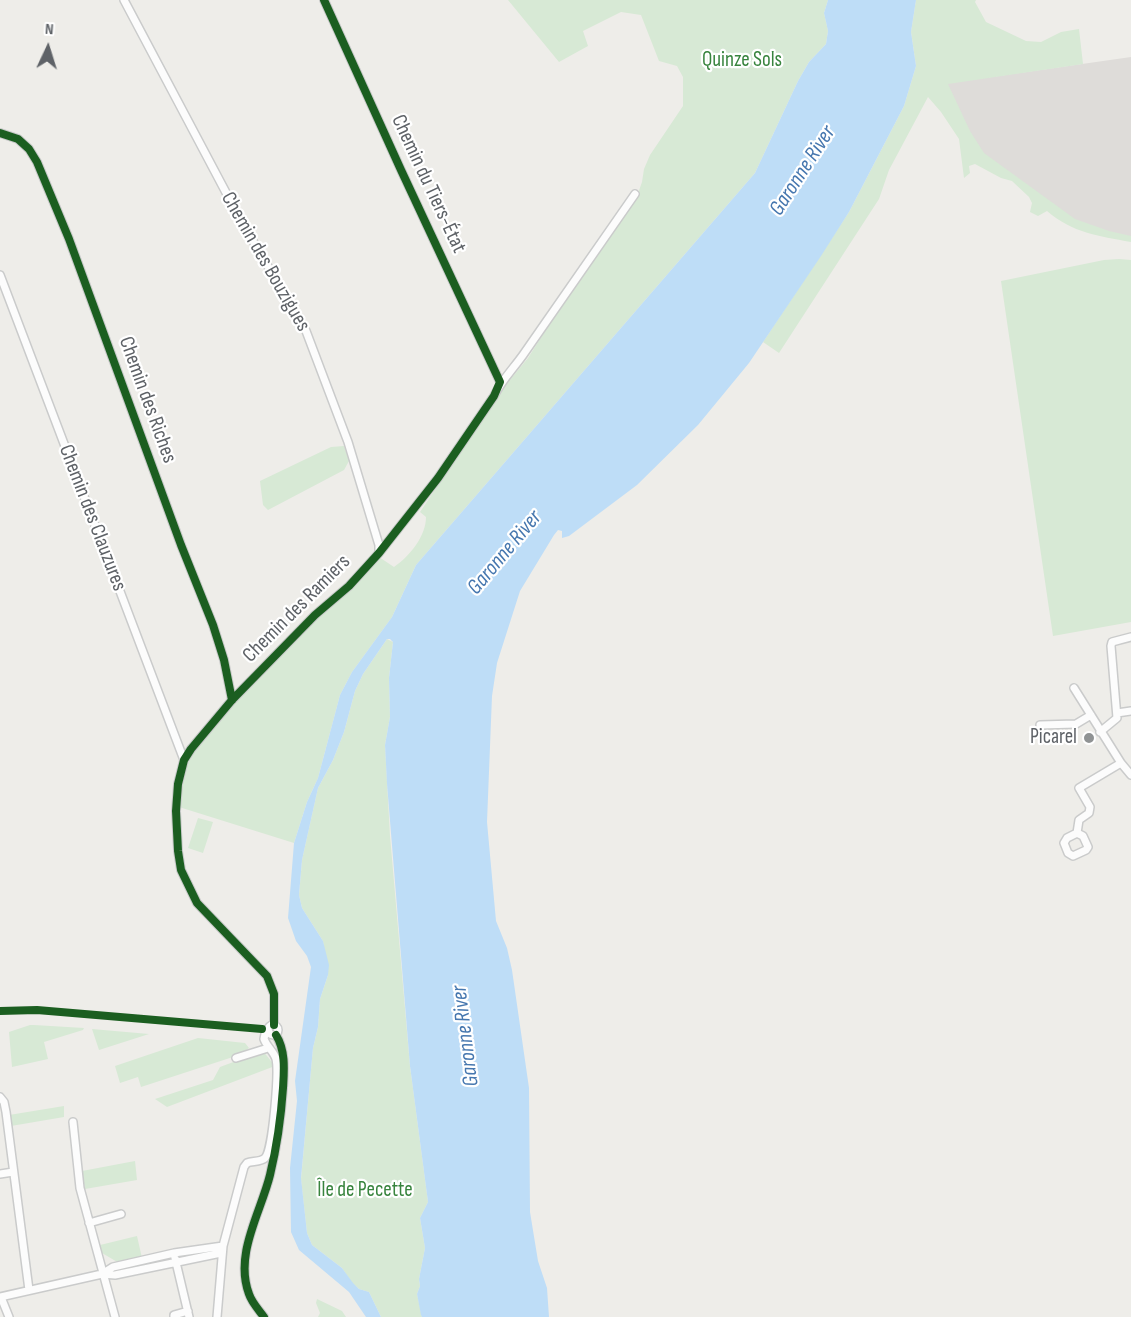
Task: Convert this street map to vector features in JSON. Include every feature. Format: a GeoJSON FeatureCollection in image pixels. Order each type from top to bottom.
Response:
{"type":"FeatureCollection","features":[{"type":"Feature","properties":{"kind":"street","name":"Chemin des Bouzigues"},"geometry":{"type":"LineString","coordinates":[[124,0],[240,219],[306,331],[348,442],[379,553]]}},
{"type":"Feature","properties":{"kind":"street","name":"Chemin du Tiers-État"},"geometry":{"type":"LineString","coordinates":[[324,0],[500,382]]}},
{"type":"Feature","properties":{"kind":"street","name":"Chemin des Riches"},"geometry":{"type":"LineString","coordinates":[[0,133],[18,139],[29,149],[37,162],[60,217],[181,545],[213,625],[224,660],[231,700]]}},
{"type":"Feature","properties":{"kind":"street","name":"Chemin des Ramiers"},"geometry":{"type":"LineString","coordinates":[[264,1317],[249,1295],[245,1270],[249,1238],[270,1176],[281,1111],[283,1058],[281,1045],[273,1031],[274,994],[267,975],[197,903],[181,870],[176,812],[178,784],[184,760],[231,700],[315,615],[349,586],[390,540],[438,478],[494,396],[500,382],[510,374],[635,194]]}},
{"type":"Feature","properties":{"kind":"street","name":"Chemin des Clauzures"},"geometry":{"type":"LineString","coordinates":[[0,275],[184,760]]}},
{"type":"Feature","properties":{"kind":"street"},"geometry":{"type":"LineString","coordinates":[[376,536],[390,540]]}},
{"type":"Feature","properties":{"kind":"street"},"geometry":{"type":"LineString","coordinates":[[1100,732],[1115,722],[1117,713],[1112,642],[1131,637]]}},
{"type":"Feature","properties":{"kind":"street"},"geometry":{"type":"LineString","coordinates":[[1074,688],[1100,732],[1131,775]]}},
{"type":"Feature","properties":{"kind":"street"},"geometry":{"type":"LineString","coordinates":[[1117,713],[1131,711]]}},
{"type":"Feature","properties":{"kind":"street"},"geometry":{"type":"LineString","coordinates":[[1040,725],[1076,724],[1091,715]]}},
{"type":"Feature","properties":{"kind":"street"},"geometry":{"type":"LineString","coordinates":[[1077,833],[1079,820],[1089,813],[1090,807],[1079,788],[1121,763]]}},
{"type":"Feature","properties":{"kind":"street"},"geometry":{"type":"LineString","coordinates":[[217,1317],[222,1249],[244,1167],[247,1163],[265,1158],[268,1154],[274,1119],[277,1069],[274,1054],[264,1039],[265,1034],[273,1031]]}},
{"type":"Feature","properties":{"kind":"street"},"geometry":{"type":"LineString","coordinates":[[236,1058],[268,1048]]}},
{"type":"Feature","properties":{"kind":"street"},"geometry":{"type":"LineString","coordinates":[[2,1099],[29,1290]]}},
{"type":"Feature","properties":{"kind":"street"},"geometry":{"type":"LineString","coordinates":[[73,1122],[80,1188],[115,1317]]}},
{"type":"Feature","properties":{"kind":"street"},"geometry":{"type":"LineString","coordinates":[[0,1174],[13,1172]]}},
{"type":"Feature","properties":{"kind":"street"},"geometry":{"type":"LineString","coordinates":[[89,1223],[121,1214]]}},
{"type":"Feature","properties":{"kind":"street"},"geometry":{"type":"LineString","coordinates":[[102,1274],[113,1267],[174,1253],[222,1249]]}},
{"type":"Feature","properties":{"kind":"street"},"geometry":{"type":"LineString","coordinates":[[9,1317],[0,1297],[102,1274],[115,1275],[149,1268],[222,1249]]}},
{"type":"Feature","properties":{"kind":"street"},"geometry":{"type":"LineString","coordinates":[[174,1253],[188,1314],[174,1314],[174,1317]]}},
{"type":"Feature","properties":{"kind":"street"},"geometry":{"type":"LineString","coordinates":[[146,1259],[149,1268]]}},
{"type":"Feature","properties":{"kind":"shaded area"},"geometry":{"type":"Polygon","coordinates":[[[1131,57],[1131,240],[1075,227],[963,141],[935,85],[1131,57]]]}},
{"type":"Feature","properties":{"kind":"green space","name":"Quinze Sols"},"geometry":{"type":"Polygon","coordinates":[[[508,0],[828,0],[824,13],[828,31],[826,44],[809,62],[798,81],[755,173],[416,565],[392,617],[352,672],[340,695],[318,778],[307,802],[294,843],[179,807],[187,761],[193,750],[234,703],[297,637],[352,588],[379,557],[394,567],[416,545],[423,531],[426,517],[420,512],[500,392],[528,358],[579,277],[636,199],[650,155],[683,106],[683,77],[677,66],[659,61],[641,15],[621,12],[583,31],[588,46],[559,62],[508,0]]]}},
{"type":"Feature","properties":{"kind":"green space"},"geometry":{"type":"Polygon","coordinates":[[[916,0],[976,0],[986,22],[1026,41],[1041,42],[1061,32],[1079,29],[1083,64],[948,84],[970,131],[984,153],[1075,219],[1131,236],[1131,242],[1076,229],[1047,211],[1038,216],[1030,212],[1032,203],[1029,197],[1012,181],[1001,178],[975,164],[969,166],[970,173],[964,178],[959,139],[928,97],[889,170],[879,199],[779,353],[763,342],[849,212],[904,106],[916,66],[911,32],[916,0]]]}},
{"type":"Feature","properties":{"kind":"green space"},"geometry":{"type":"Polygon","coordinates":[[[1119,259],[1131,260],[1131,622],[1053,636],[1001,281],[1119,259]]]}},
{"type":"Feature","properties":{"kind":"green space"},"geometry":{"type":"Polygon","coordinates":[[[344,446],[349,461],[344,470],[268,510],[263,505],[260,481],[331,447],[344,446]]]}},
{"type":"Feature","properties":{"kind":"green space","name":"Île de Pecette"},"geometry":{"type":"Polygon","coordinates":[[[387,639],[393,642],[389,678],[390,717],[385,745],[390,836],[410,1066],[428,1202],[420,1218],[425,1248],[417,1294],[422,1317],[381,1317],[369,1292],[359,1289],[342,1268],[312,1245],[307,1233],[301,1179],[313,1048],[318,1027],[320,999],[328,975],[323,941],[302,908],[299,895],[302,860],[318,788],[333,760],[344,732],[355,691],[363,674],[387,639]]]}},
{"type":"Feature","properties":{"kind":"green space"},"geometry":{"type":"Polygon","coordinates":[[[198,818],[213,822],[203,853],[188,848],[198,818]]]}},
{"type":"Feature","properties":{"kind":"green space"},"geometry":{"type":"Polygon","coordinates":[[[30,1025],[84,1028],[44,1042],[48,1059],[12,1067],[9,1032],[30,1025]]]}},
{"type":"Feature","properties":{"kind":"green space"},"geometry":{"type":"Polygon","coordinates":[[[92,1029],[149,1034],[99,1050],[92,1029]]]}},
{"type":"Feature","properties":{"kind":"green space"},"geometry":{"type":"Polygon","coordinates":[[[198,1038],[245,1043],[249,1048],[239,1055],[141,1087],[138,1077],[120,1083],[115,1066],[198,1038]]]}},
{"type":"Feature","properties":{"kind":"green space"},"geometry":{"type":"Polygon","coordinates":[[[263,1051],[275,1066],[167,1107],[155,1099],[213,1080],[220,1067],[263,1051]]]}},
{"type":"Feature","properties":{"kind":"green space"},"geometry":{"type":"Polygon","coordinates":[[[64,1106],[64,1117],[11,1126],[9,1115],[64,1106]]]}},
{"type":"Feature","properties":{"kind":"green space"},"geometry":{"type":"Polygon","coordinates":[[[135,1161],[137,1180],[85,1189],[82,1171],[135,1161]]]}},
{"type":"Feature","properties":{"kind":"green space"},"geometry":{"type":"Polygon","coordinates":[[[137,1236],[142,1258],[119,1263],[102,1253],[100,1245],[137,1236]]]}},
{"type":"Feature","properties":{"kind":"green space"},"geometry":{"type":"Polygon","coordinates":[[[317,1299],[342,1311],[346,1317],[318,1317],[320,1313],[316,1303],[317,1299]]]}},
{"type":"Feature","properties":{"kind":"water","name":"Garonne River"},"geometry":{"type":"Polygon","coordinates":[[[828,0],[916,0],[911,32],[916,66],[904,106],[849,212],[749,363],[698,425],[637,485],[569,536],[562,538],[562,531],[558,530],[554,535],[520,591],[497,663],[492,696],[487,822],[496,921],[507,948],[512,970],[529,1088],[530,1212],[538,1261],[547,1288],[549,1317],[422,1317],[421,1315],[417,1294],[425,1248],[420,1218],[428,1202],[410,1066],[387,784],[385,745],[390,717],[389,678],[393,642],[390,639],[387,639],[363,674],[355,691],[344,732],[333,760],[318,788],[302,860],[299,895],[302,908],[323,941],[329,965],[320,999],[318,1027],[313,1048],[301,1178],[307,1233],[312,1245],[342,1268],[359,1289],[369,1292],[381,1317],[366,1317],[349,1292],[299,1250],[291,1232],[290,1168],[297,1101],[295,1081],[311,967],[307,956],[296,941],[288,918],[294,843],[307,802],[318,778],[340,695],[352,672],[392,617],[416,565],[755,173],[798,81],[809,62],[826,44],[828,31],[824,13],[828,0]]]}},
{"type":"Feature","properties":{"kind":"cycle path"},"geometry":{"type":"LineString","coordinates":[[274,1025],[274,994],[267,976],[197,903],[181,870],[176,811],[178,784],[184,760],[232,700],[315,615],[349,586],[379,553],[438,478],[494,396],[500,382],[324,0]]}},
{"type":"Feature","properties":{"kind":"cycle path"},"geometry":{"type":"LineString","coordinates":[[0,133],[18,139],[29,149],[37,162],[69,239],[181,545],[213,625],[224,660],[232,700]]}},
{"type":"Feature","properties":{"kind":"cycle path"},"geometry":{"type":"LineString","coordinates":[[0,1011],[37,1010],[262,1029]]}},
{"type":"Feature","properties":{"kind":"cycle path"},"geometry":{"type":"LineString","coordinates":[[264,1317],[249,1294],[245,1279],[245,1264],[250,1233],[270,1175],[278,1132],[284,1068],[283,1054],[276,1035]]}},
{"type":"Feature","properties":{"kind":"place","name":"Picarel"},"geometry":{"type":"Point","coordinates":[1089,738]}}]}
